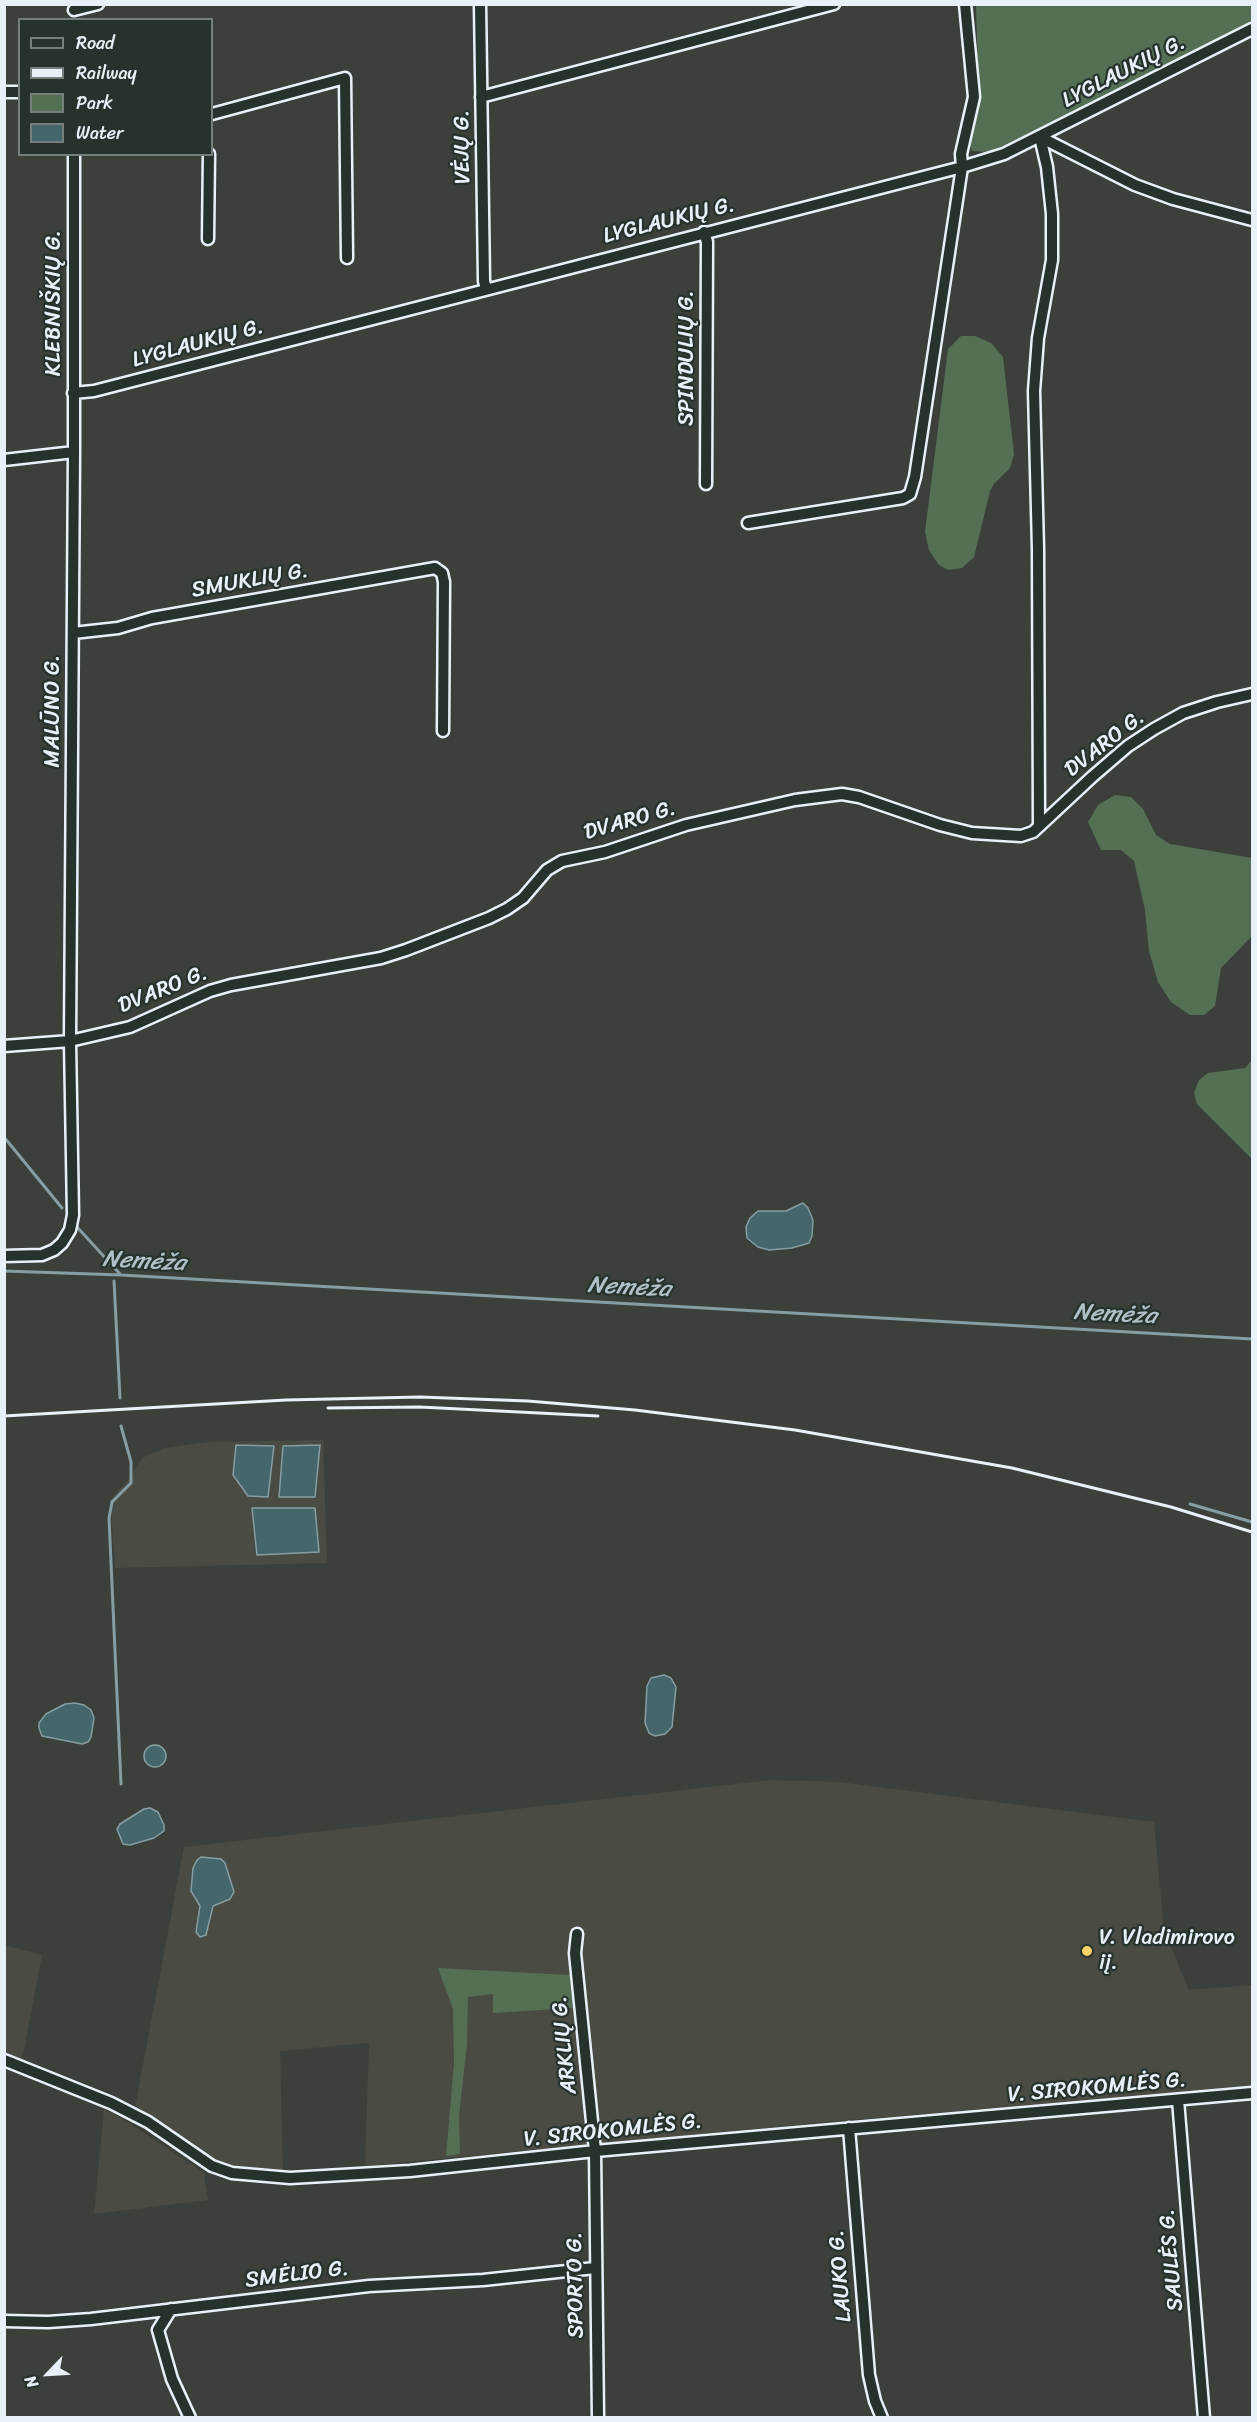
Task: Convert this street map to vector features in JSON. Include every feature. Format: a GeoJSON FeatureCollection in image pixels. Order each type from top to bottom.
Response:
{"type":"FeatureCollection","features":[{"type":"Feature","properties":{"kind":"street"},"geometry":{"type":"LineString","coordinates":[[74,11],[98,4]]}},
{"type":"Feature","properties":{"kind":"street","name":"VĖJŲ G."},"geometry":{"type":"LineString","coordinates":[[480,4],[486,289]]}},
{"type":"Feature","properties":{"kind":"street"},"geometry":{"type":"LineString","coordinates":[[481,97],[834,4]]}},
{"type":"Feature","properties":{"kind":"street"},"geometry":{"type":"LineString","coordinates":[[748,523],[903,498],[910,494],[915,477],[962,167],[962,154],[974,98],[965,4]]}},
{"type":"Feature","properties":{"kind":"street","name":"LYGLAUKIŲ G."},"geometry":{"type":"LineString","coordinates":[[73,393],[94,391],[962,167],[1004,154],[1040,137],[1252,29]]}},
{"type":"Feature","properties":{"kind":"street"},"geometry":{"type":"LineString","coordinates":[[213,114],[345,78],[347,258]]}},
{"type":"Feature","properties":{"kind":"street"},"geometry":{"type":"LineString","coordinates":[[1040,137],[1134,185],[1173,199],[1252,220]]}},
{"type":"Feature","properties":{"kind":"street"},"geometry":{"type":"LineString","coordinates":[[1039,824],[1038,549],[1034,391],[1038,338],[1052,260],[1052,214],[1047,167],[1040,137]]}},
{"type":"Feature","properties":{"kind":"street","name":"KLEBNIŠKIŲ G."},"geometry":{"type":"LineString","coordinates":[[74,156],[74,452]]}},
{"type":"Feature","properties":{"kind":"street"},"geometry":{"type":"LineString","coordinates":[[208,238],[209,156]]}},
{"type":"Feature","properties":{"kind":"street","name":"SPINDULIŲ G."},"geometry":{"type":"LineString","coordinates":[[704,232],[707,242],[706,484]]}},
{"type":"Feature","properties":{"kind":"street"},"geometry":{"type":"LineString","coordinates":[[4,460],[74,452]]}},
{"type":"Feature","properties":{"kind":"street","name":"MALŪNO G."},"geometry":{"type":"LineString","coordinates":[[4,1256],[42,1255],[54,1250],[62,1243],[70,1230],[73,1215],[70,1041],[74,452]]}},
{"type":"Feature","properties":{"kind":"street","name":"SMUKLIŲ G."},"geometry":{"type":"LineString","coordinates":[[73,633],[118,627],[152,618],[435,568],[442,573],[444,582],[443,731]]}},
{"type":"Feature","properties":{"kind":"street","name":"DVARO G."},"geometry":{"type":"LineString","coordinates":[[4,1046],[70,1041],[130,1027],[210,991],[231,985],[381,958],[507,909],[523,898],[546,870],[562,861],[605,852],[652,835],[740,811],[795,800],[842,794],[859,797],[940,825],[972,833],[1021,836],[1033,832],[1039,824],[1128,746],[1154,729],[1183,713],[1252,694]]}},
{"type":"Feature","properties":{"kind":"street","name":"ARKLIŲ G."},"geometry":{"type":"LineString","coordinates":[[578,1934],[575,1953],[595,2151]]}},
{"type":"Feature","properties":{"kind":"street","name":"V. SIROKOMLĖS G."},"geometry":{"type":"LineString","coordinates":[[4,2060],[111,2103],[148,2122],[212,2166],[231,2173],[279,2178],[410,2171],[595,2151],[1252,2093]]}},
{"type":"Feature","properties":{"kind":"street","name":"SAULĖS G."},"geometry":{"type":"LineString","coordinates":[[1178,2100],[1204,2418]]}},
{"type":"Feature","properties":{"kind":"street","name":"LAUKO G."},"geometry":{"type":"LineString","coordinates":[[849,2128],[869,2375],[882,2418]]}},
{"type":"Feature","properties":{"kind":"street","name":"SPORTO G."},"geometry":{"type":"LineString","coordinates":[[595,2151],[598,2418]]}},
{"type":"Feature","properties":{"kind":"street","name":"SMĖLIO G."},"geometry":{"type":"LineString","coordinates":[[4,2321],[48,2322],[145,2313],[369,2286],[483,2280],[595,2268]]}},
{"type":"Feature","properties":{"kind":"street"},"geometry":{"type":"LineString","coordinates":[[159,2330],[171,2309]]}},
{"type":"Feature","properties":{"kind":"street"},"geometry":{"type":"LineString","coordinates":[[145,2313],[159,2330],[172,2379],[190,2418]]}},
{"type":"Feature","properties":{"kind":"shaded area"},"geometry":{"type":"Polygon","coordinates":[[[323,1440],[327,1563],[115,1568],[110,1500],[130,1478],[142,1458],[164,1448],[207,1442],[323,1440]]]}},
{"type":"Feature","properties":{"kind":"shaded area"},"geometry":{"type":"Polygon","coordinates":[[[771,1780],[839,1782],[1154,1822],[1164,1931],[1189,1990],[1252,1985],[1252,2088],[848,2120],[365,2166],[369,2043],[280,2051],[283,2173],[240,2168],[215,2159],[135,2107],[184,1847],[771,1780]]]}},
{"type":"Feature","properties":{"kind":"shaded area"},"geometry":{"type":"Polygon","coordinates":[[[4,1945],[42,1955],[22,2061],[5,2054],[4,1945]]]}},
{"type":"Feature","properties":{"kind":"shaded area"},"geometry":{"type":"Polygon","coordinates":[[[104,2109],[123,2119],[204,2173],[208,2200],[94,2214],[104,2109]]]}},
{"type":"Feature","properties":{"kind":"green space"},"geometry":{"type":"Polygon","coordinates":[[[976,5],[1252,5],[1252,24],[990,152],[972,151],[970,144],[979,109],[976,5]]]}},
{"type":"Feature","properties":{"kind":"green space"},"geometry":{"type":"Polygon","coordinates":[[[961,336],[975,336],[991,343],[1003,357],[1014,454],[1010,468],[990,491],[974,557],[962,568],[948,570],[939,565],[929,550],[925,532],[948,349],[961,336]]]}},
{"type":"Feature","properties":{"kind":"green space"},"geometry":{"type":"Polygon","coordinates":[[[1115,795],[1131,797],[1143,809],[1156,835],[1170,844],[1252,858],[1252,936],[1221,968],[1215,1006],[1204,1015],[1190,1015],[1171,1002],[1158,982],[1149,951],[1145,910],[1134,861],[1121,850],[1101,850],[1088,822],[1098,805],[1115,795]]]}},
{"type":"Feature","properties":{"kind":"green space"},"geometry":{"type":"Polygon","coordinates":[[[1252,1060],[1252,1159],[1197,1104],[1194,1093],[1199,1080],[1208,1073],[1245,1068],[1252,1060]]]}},
{"type":"Feature","properties":{"kind":"green space"},"geometry":{"type":"Polygon","coordinates":[[[438,1968],[570,1975],[573,2008],[493,2013],[493,1994],[468,1997],[467,2044],[459,2115],[460,2154],[446,2156],[454,2064],[453,2009],[438,1968]]]}},
{"type":"Feature","properties":{"kind":"water"},"geometry":{"type":"Polygon","coordinates":[[[803,1203],[813,1220],[809,1243],[792,1248],[769,1250],[758,1247],[747,1238],[746,1227],[750,1218],[758,1211],[786,1211],[803,1203]]]}},
{"type":"Feature","properties":{"kind":"water"},"geometry":{"type":"Polygon","coordinates":[[[236,1445],[274,1446],[268,1497],[248,1496],[233,1475],[236,1445]]]}},
{"type":"Feature","properties":{"kind":"water"},"geometry":{"type":"Polygon","coordinates":[[[320,1445],[315,1497],[279,1497],[283,1446],[320,1445]]]}},
{"type":"Feature","properties":{"kind":"water"},"geometry":{"type":"Polygon","coordinates":[[[252,1508],[315,1508],[319,1552],[257,1555],[252,1508]]]}},
{"type":"Feature","properties":{"kind":"water"},"geometry":{"type":"Polygon","coordinates":[[[664,1675],[671,1678],[676,1687],[672,1727],[665,1734],[655,1736],[649,1733],[645,1723],[647,1686],[651,1678],[664,1675]]]}},
{"type":"Feature","properties":{"kind":"water"},"geometry":{"type":"Polygon","coordinates":[[[75,1703],[91,1710],[94,1718],[88,1742],[82,1744],[42,1736],[39,1723],[46,1714],[65,1704],[75,1703]]]}},
{"type":"Feature","properties":{"kind":"water"},"geometry":{"type":"Polygon","coordinates":[[[155,1745],[163,1748],[166,1756],[163,1764],[155,1767],[147,1764],[144,1756],[147,1748],[155,1745]]]}},
{"type":"Feature","properties":{"kind":"water"},"geometry":{"type":"Polygon","coordinates":[[[150,1808],[158,1812],[164,1825],[164,1831],[154,1838],[130,1845],[123,1844],[117,1829],[120,1824],[144,1809],[150,1808]]]}},
{"type":"Feature","properties":{"kind":"water"},"geometry":{"type":"Polygon","coordinates":[[[201,1857],[221,1859],[225,1863],[234,1892],[230,1899],[213,1906],[206,1935],[200,1937],[196,1932],[200,1906],[191,1891],[193,1868],[201,1857]]]}},
{"type":"Feature","properties":{"kind":"waterway"},"geometry":{"type":"LineString","coordinates":[[4,1137],[62,1208]]}},
{"type":"Feature","properties":{"kind":"waterway"},"geometry":{"type":"LineString","coordinates":[[77,1227],[120,1274]]}},
{"type":"Feature","properties":{"kind":"waterway","name":"Nemėža"},"geometry":{"type":"LineString","coordinates":[[4,1271],[121,1275],[1252,1339]]}},
{"type":"Feature","properties":{"kind":"waterway"},"geometry":{"type":"LineString","coordinates":[[114,1281],[120,1398]]}},
{"type":"Feature","properties":{"kind":"waterway"},"geometry":{"type":"LineString","coordinates":[[121,1426],[131,1462],[131,1483],[112,1502],[109,1518],[121,1784]]}},
{"type":"Feature","properties":{"kind":"waterway"},"geometry":{"type":"LineString","coordinates":[[1190,1504],[1252,1522]]}},
{"type":"Feature","properties":{"kind":"railway"},"geometry":{"type":"LineString","coordinates":[[4,1416],[286,1400],[420,1397],[528,1401],[635,1410],[795,1430],[1012,1468],[1171,1507],[1252,1532]]}},
{"type":"Feature","properties":{"kind":"railway"},"geometry":{"type":"LineString","coordinates":[[328,1408],[420,1407],[598,1416]]}},
{"type":"Feature","properties":{"kind":"place","name":"V. Vladimirovo iį."},"geometry":{"type":"Point","coordinates":[1087,1951]}}]}
